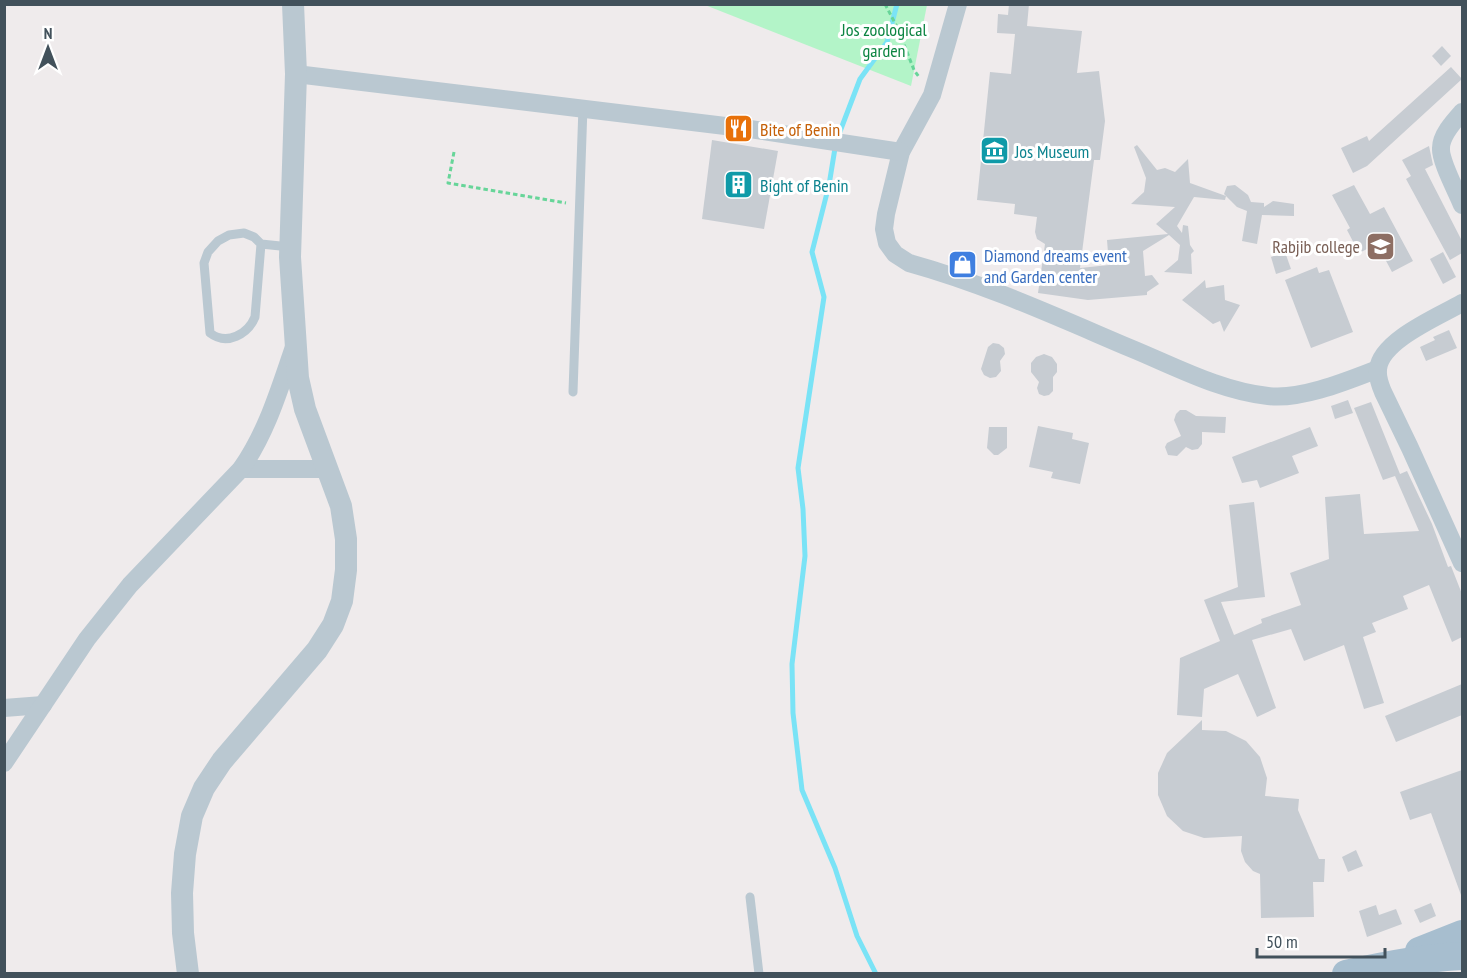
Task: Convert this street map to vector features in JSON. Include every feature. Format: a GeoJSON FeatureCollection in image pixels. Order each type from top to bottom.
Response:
{"type":"FeatureCollection","features":[{"type":"Feature","properties":{"kind":"main road"},"geometry":{"type":"LineString","coordinates":[[1396,963],[1462,934]]}},
{"type":"Feature","properties":{"kind":"main road"},"geometry":{"type":"LineString","coordinates":[[1346,974],[1434,957],[1462,956]]}},
{"type":"Feature","properties":{"kind":"street"},"geometry":{"type":"LineString","coordinates":[[188,974],[183,933],[182,893],[184,854],[192,816],[204,788],[222,761],[317,650],[333,625],[342,601],[346,570],[346,539],[341,506],[305,410],[298,378],[290,247],[296,74],[293,4]]}},
{"type":"Feature","properties":{"kind":"street"},"geometry":{"type":"LineString","coordinates":[[958,4],[932,95],[902,152],[886,214],[884,229],[887,243],[895,254],[909,262],[1010,297],[1203,379],[1243,391],[1268,396],[1294,395],[1378,369]]}},
{"type":"Feature","properties":{"kind":"street"},"geometry":{"type":"LineString","coordinates":[[296,74],[584,107],[902,152]]}},
{"type":"Feature","properties":{"kind":"street"},"geometry":{"type":"LineString","coordinates":[[1462,112],[1447,131],[1441,148],[1448,173],[1462,205]]}},
{"type":"Feature","properties":{"kind":"street"},"geometry":{"type":"LineString","coordinates":[[1462,303],[1407,334],[1383,356],[1378,369],[1379,383],[1462,563]]}},
{"type":"Feature","properties":{"kind":"street"},"geometry":{"type":"LineString","coordinates":[[4,763],[87,639],[130,585],[241,469],[267,426],[296,342]]}},
{"type":"Feature","properties":{"kind":"street"},"geometry":{"type":"LineString","coordinates":[[241,469],[327,469]]}},
{"type":"Feature","properties":{"kind":"street"},"geometry":{"type":"LineString","coordinates":[[4,708],[43,705]]}},
{"type":"Feature","properties":{"kind":"lane"},"geometry":{"type":"LineString","coordinates":[[573,392],[584,107]]}},
{"type":"Feature","properties":{"kind":"lane"},"geometry":{"type":"LineString","coordinates":[[261,244],[255,317],[251,326],[243,333],[229,338],[217,338],[210,333],[204,263],[208,252],[218,241],[229,235],[244,233],[254,237],[261,244],[290,247]]}},
{"type":"Feature","properties":{"kind":"lane"},"geometry":{"type":"LineString","coordinates":[[750,897],[759,974]]}},
{"type":"Feature","properties":{"kind":"path"},"geometry":{"type":"LineString","coordinates":[[885,4],[898,29],[914,70],[932,95]]}},
{"type":"Feature","properties":{"kind":"path"},"geometry":{"type":"LineString","coordinates":[[454,152],[448,183],[580,206]]}},
{"type":"Feature","properties":{"kind":"green space","name":"Jos zoological garden"},"geometry":{"type":"Polygon","coordinates":[[[927,4],[911,86],[705,5],[927,4]]]}},
{"type":"Feature","properties":{"kind":"building"},"geometry":{"type":"Polygon","coordinates":[[[1009,4],[1029,4],[1027,26],[1082,31],[1077,73],[1099,71],[1105,121],[1100,160],[1094,160],[1080,268],[1109,265],[1107,240],[1168,234],[1156,224],[1175,207],[1131,204],[1144,192],[1146,178],[1134,147],[1137,145],[1157,170],[1165,168],[1175,172],[1188,159],[1190,183],[1226,196],[1225,200],[1194,197],[1177,226],[1182,233],[1183,225],[1188,226],[1190,245],[1194,251],[1191,254],[1192,274],[1164,272],[1178,260],[1180,245],[1169,235],[1143,251],[1145,276],[1152,275],[1159,284],[1147,292],[1147,295],[1088,300],[1038,293],[1045,244],[1037,239],[1035,232],[1037,217],[1014,214],[1015,204],[977,200],[990,72],[1011,74],[1015,34],[997,33],[998,14],[1008,15],[1009,4]]]}},
{"type":"Feature","properties":{"kind":"building"},"geometry":{"type":"Polygon","coordinates":[[[1442,46],[1451,56],[1441,66],[1432,56],[1442,46]]]}},
{"type":"Feature","properties":{"kind":"building"},"geometry":{"type":"Polygon","coordinates":[[[1451,67],[1462,79],[1367,166],[1353,173],[1341,148],[1367,136],[1369,141],[1451,67]]]}},
{"type":"Feature","properties":{"kind":"building","name":"Bight of Benin"},"geometry":{"type":"Polygon","coordinates":[[[712,140],[778,151],[764,229],[702,219],[712,140]]]}},
{"type":"Feature","properties":{"kind":"building"},"geometry":{"type":"Polygon","coordinates":[[[1429,146],[1433,165],[1425,169],[1462,241],[1462,253],[1450,260],[1406,179],[1411,176],[1402,160],[1429,146]]]}},
{"type":"Feature","properties":{"kind":"building"},"geometry":{"type":"Polygon","coordinates":[[[1235,185],[1248,195],[1251,202],[1264,203],[1264,207],[1273,201],[1294,204],[1294,216],[1262,215],[1257,244],[1242,241],[1247,211],[1237,207],[1224,194],[1227,186],[1235,185]]]}},
{"type":"Feature","properties":{"kind":"building"},"geometry":{"type":"Polygon","coordinates":[[[1354,185],[1370,214],[1384,207],[1413,261],[1392,272],[1377,244],[1359,253],[1347,230],[1350,228],[1332,195],[1354,185]]]}},
{"type":"Feature","properties":{"kind":"building"},"geometry":{"type":"Polygon","coordinates":[[[1285,252],[1291,269],[1276,274],[1271,257],[1285,252]]]}},
{"type":"Feature","properties":{"kind":"building"},"geometry":{"type":"Polygon","coordinates":[[[1443,252],[1456,277],[1443,284],[1430,259],[1443,252]]]}},
{"type":"Feature","properties":{"kind":"building"},"geometry":{"type":"Polygon","coordinates":[[[1317,267],[1319,273],[1329,270],[1353,332],[1311,348],[1285,280],[1317,267]]]}},
{"type":"Feature","properties":{"kind":"building"},"geometry":{"type":"Polygon","coordinates":[[[1205,280],[1206,288],[1224,285],[1225,300],[1240,305],[1224,332],[1220,321],[1213,324],[1182,300],[1205,280]]]}},
{"type":"Feature","properties":{"kind":"building"},"geometry":{"type":"Polygon","coordinates":[[[1449,330],[1457,348],[1426,361],[1420,347],[1435,340],[1433,337],[1449,330]]]}},
{"type":"Feature","properties":{"kind":"building"},"geometry":{"type":"Polygon","coordinates":[[[993,343],[1004,348],[1005,354],[1000,361],[1001,371],[996,377],[990,378],[984,375],[981,369],[988,347],[993,343]]]}},
{"type":"Feature","properties":{"kind":"building"},"geometry":{"type":"Polygon","coordinates":[[[1044,354],[1052,357],[1057,364],[1057,372],[1053,377],[1053,391],[1044,396],[1039,394],[1037,388],[1039,382],[1031,372],[1031,363],[1036,357],[1044,354]]]}},
{"type":"Feature","properties":{"kind":"building"},"geometry":{"type":"Polygon","coordinates":[[[1348,400],[1353,413],[1335,419],[1331,406],[1348,400]]]}},
{"type":"Feature","properties":{"kind":"building"},"geometry":{"type":"Polygon","coordinates":[[[1371,402],[1400,474],[1407,471],[1462,594],[1462,637],[1452,642],[1429,585],[1403,596],[1408,609],[1372,623],[1376,632],[1363,637],[1384,703],[1364,709],[1344,645],[1304,661],[1291,629],[1252,640],[1276,708],[1257,717],[1238,674],[1204,689],[1202,717],[1177,715],[1180,658],[1220,641],[1204,600],[1238,587],[1229,505],[1254,502],[1265,597],[1221,602],[1234,635],[1262,623],[1261,619],[1301,605],[1290,573],[1329,559],[1325,497],[1360,494],[1364,534],[1419,531],[1395,476],[1383,480],[1354,408],[1371,402]]]}},
{"type":"Feature","properties":{"kind":"building"},"geometry":{"type":"Polygon","coordinates":[[[1180,410],[1186,410],[1196,416],[1226,417],[1225,433],[1202,432],[1202,444],[1198,449],[1192,450],[1186,447],[1177,456],[1168,455],[1165,447],[1167,443],[1181,436],[1174,420],[1180,410]]]}},
{"type":"Feature","properties":{"kind":"building"},"geometry":{"type":"Polygon","coordinates":[[[1038,426],[1073,433],[1072,439],[1089,443],[1080,484],[1051,478],[1053,472],[1029,467],[1038,426]]]}},
{"type":"Feature","properties":{"kind":"building"},"geometry":{"type":"Polygon","coordinates":[[[989,427],[1007,427],[1007,448],[998,455],[994,455],[987,448],[989,427]]]}},
{"type":"Feature","properties":{"kind":"building"},"geometry":{"type":"Polygon","coordinates":[[[1310,427],[1318,446],[1292,456],[1299,473],[1260,488],[1257,480],[1242,483],[1232,457],[1310,427]]]}},
{"type":"Feature","properties":{"kind":"building"},"geometry":{"type":"Polygon","coordinates":[[[1462,684],[1462,715],[1396,742],[1385,716],[1462,684]]]}},
{"type":"Feature","properties":{"kind":"building"},"geometry":{"type":"Polygon","coordinates":[[[1202,720],[1202,730],[1226,731],[1246,741],[1260,757],[1267,778],[1265,796],[1299,799],[1298,810],[1319,859],[1325,859],[1324,882],[1313,882],[1314,917],[1261,918],[1260,874],[1253,871],[1245,862],[1241,851],[1242,836],[1204,838],[1183,831],[1167,816],[1158,795],[1158,773],[1167,753],[1202,720]]]}},
{"type":"Feature","properties":{"kind":"building"},"geometry":{"type":"Polygon","coordinates":[[[1462,770],[1461,895],[1431,813],[1410,820],[1400,792],[1462,770]]]}},
{"type":"Feature","properties":{"kind":"building"},"geometry":{"type":"Polygon","coordinates":[[[1356,850],[1363,866],[1348,872],[1342,857],[1356,850]]]}},
{"type":"Feature","properties":{"kind":"building"},"geometry":{"type":"Polygon","coordinates":[[[1431,903],[1436,916],[1420,923],[1414,910],[1431,903]]]}},
{"type":"Feature","properties":{"kind":"building"},"geometry":{"type":"Polygon","coordinates":[[[1376,905],[1379,915],[1396,909],[1402,924],[1367,937],[1359,911],[1376,905]]]}},
{"type":"Feature","properties":{"kind":"waterway"},"geometry":{"type":"LineString","coordinates":[[876,974],[857,936],[835,868],[802,790],[793,713],[792,664],[805,556],[798,468],[824,297],[812,252],[829,185],[836,142],[860,79],[887,42],[897,4]]}},
{"type":"Feature","properties":{"kind":"place","name":"Bite of Benin"},"geometry":{"type":"Point","coordinates":[739,129]}},
{"type":"Feature","properties":{"kind":"place","name":"Jos Museum"},"geometry":{"type":"Point","coordinates":[994,151]}},
{"type":"Feature","properties":{"kind":"place","name":"Bight of Benin"},"geometry":{"type":"Point","coordinates":[739,185]}},
{"type":"Feature","properties":{"kind":"place","name":"Rabjib college"},"geometry":{"type":"Point","coordinates":[1381,246]}},
{"type":"Feature","properties":{"kind":"place","name":"Diamond dreams event and Garden center"},"geometry":{"type":"Point","coordinates":[963,265]}}]}
